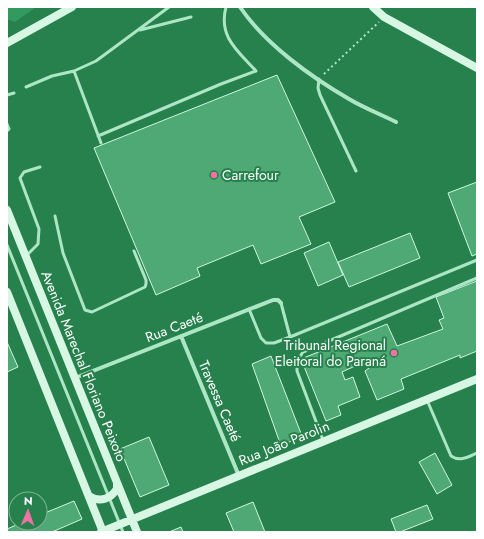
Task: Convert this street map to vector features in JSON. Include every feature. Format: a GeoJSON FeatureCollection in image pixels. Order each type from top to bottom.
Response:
{"type":"FeatureCollection","features":[{"type":"Feature","properties":{"kind":"street"},"geometry":{"type":"LineString","coordinates":[[7,43],[72,7]]}},
{"type":"Feature","properties":{"kind":"street"},"geometry":{"type":"LineString","coordinates":[[240,7],[246,16],[270,41],[297,65],[350,100],[396,122]]}},
{"type":"Feature","properties":{"kind":"street"},"geometry":{"type":"LineString","coordinates":[[373,7],[384,17],[477,68]]}},
{"type":"Feature","properties":{"kind":"street","name":"Avenida Marechal Floriano Peixoto"},"geometry":{"type":"LineString","coordinates":[[7,210],[137,532]]}},
{"type":"Feature","properties":{"kind":"street"},"geometry":{"type":"LineString","coordinates":[[7,292],[102,532]]}},
{"type":"Feature","properties":{"kind":"street","name":"Rua Caeté"},"geometry":{"type":"LineString","coordinates":[[75,378],[273,300],[278,300],[281,303]]}},
{"type":"Feature","properties":{"kind":"street","name":"Travessa Caeté"},"geometry":{"type":"LineString","coordinates":[[181,336],[239,476]]}},
{"type":"Feature","properties":{"kind":"street","name":"Rua João Parolin"},"geometry":{"type":"LineString","coordinates":[[102,532],[121,528],[132,520],[477,379]]}},
{"type":"Feature","properties":{"kind":"street"},"geometry":{"type":"LineString","coordinates":[[89,496],[102,500],[109,497],[117,489],[117,483]]}},
{"type":"Feature","properties":{"kind":"lane"},"geometry":{"type":"LineString","coordinates":[[26,87],[52,76],[74,71],[96,61],[169,7]]}},
{"type":"Feature","properties":{"kind":"lane"},"geometry":{"type":"LineString","coordinates":[[98,136],[221,84],[256,71],[228,40],[224,22],[226,7]]}},
{"type":"Feature","properties":{"kind":"lane"},"geometry":{"type":"LineString","coordinates":[[138,31],[191,17]]}},
{"type":"Feature","properties":{"kind":"lane"},"geometry":{"type":"LineString","coordinates":[[74,71],[101,142]]}},
{"type":"Feature","properties":{"kind":"lane"},"geometry":{"type":"LineString","coordinates":[[319,79],[318,88],[320,95],[356,171]]}},
{"type":"Feature","properties":{"kind":"lane"},"geometry":{"type":"LineString","coordinates":[[7,95],[14,93]]}},
{"type":"Feature","properties":{"kind":"lane"},"geometry":{"type":"LineString","coordinates":[[7,124],[9,129],[7,132]]}},
{"type":"Feature","properties":{"kind":"lane"},"geometry":{"type":"LineString","coordinates":[[26,256],[38,244],[40,229],[20,178],[24,172],[40,168]]}},
{"type":"Feature","properties":{"kind":"lane"},"geometry":{"type":"LineString","coordinates":[[56,216],[63,253],[86,310],[92,312],[145,288],[146,280],[134,252]]}},
{"type":"Feature","properties":{"kind":"lane"},"geometry":{"type":"LineString","coordinates":[[7,245],[121,528]]}},
{"type":"Feature","properties":{"kind":"lane"},"geometry":{"type":"LineString","coordinates":[[249,309],[261,338],[266,343],[274,343],[477,260]]}},
{"type":"Feature","properties":{"kind":"lane"},"geometry":{"type":"LineString","coordinates":[[323,442],[297,371],[297,361],[303,352],[477,278]]}},
{"type":"Feature","properties":{"kind":"lane"},"geometry":{"type":"LineString","coordinates":[[281,303],[290,337]]}},
{"type":"Feature","properties":{"kind":"lane"},"geometry":{"type":"LineString","coordinates":[[427,400],[451,456],[456,459],[463,459],[477,453]]}},
{"type":"Feature","properties":{"kind":"path"},"geometry":{"type":"LineString","coordinates":[[319,79],[384,17]]}},
{"type":"Feature","properties":{"kind":"green space"},"geometry":{"type":"Polygon","coordinates":[[[7,7],[36,7],[15,22],[7,19],[7,7]]]}},
{"type":"Feature","properties":{"kind":"building","name":"Carrefour"},"geometry":{"type":"Polygon","coordinates":[[[277,75],[335,202],[299,217],[311,244],[261,264],[253,245],[197,268],[200,276],[156,295],[94,148],[277,75]]]}},
{"type":"Feature","properties":{"kind":"building"},"geometry":{"type":"Polygon","coordinates":[[[477,182],[477,254],[472,256],[448,193],[477,182]]]}},
{"type":"Feature","properties":{"kind":"building"},"geometry":{"type":"Polygon","coordinates":[[[410,233],[420,258],[349,287],[338,262],[410,233]]]}},
{"type":"Feature","properties":{"kind":"building"},"geometry":{"type":"Polygon","coordinates":[[[329,242],[343,275],[318,286],[304,253],[329,242]]]}},
{"type":"Feature","properties":{"kind":"building","name":"Tribunal Regional Eleitoral do Paraná"},"geometry":{"type":"Polygon","coordinates":[[[477,281],[477,351],[460,358],[460,355],[401,379],[404,389],[377,400],[365,371],[369,368],[366,361],[342,372],[345,380],[353,377],[360,397],[338,406],[341,415],[326,421],[301,359],[387,324],[397,346],[443,329],[439,320],[444,318],[436,297],[477,281]]]}},
{"type":"Feature","properties":{"kind":"building"},"geometry":{"type":"Polygon","coordinates":[[[7,342],[18,367],[7,372],[7,342]]]}},
{"type":"Feature","properties":{"kind":"building","name":"Tribunal Regional Eleitoral do Paraná"},"geometry":{"type":"Polygon","coordinates":[[[271,356],[302,436],[281,446],[252,364],[271,356]]]}},
{"type":"Feature","properties":{"kind":"building"},"geometry":{"type":"Polygon","coordinates":[[[149,437],[169,485],[140,497],[120,449],[149,437]]]}},
{"type":"Feature","properties":{"kind":"building"},"geometry":{"type":"Polygon","coordinates":[[[435,453],[452,485],[437,494],[419,462],[435,453]]]}},
{"type":"Feature","properties":{"kind":"building"},"geometry":{"type":"Polygon","coordinates":[[[74,501],[82,519],[52,532],[7,532],[8,529],[8,531],[48,531],[48,512],[74,501]]]}},
{"type":"Feature","properties":{"kind":"building"},"geometry":{"type":"Polygon","coordinates":[[[253,502],[265,532],[234,532],[226,513],[253,502]]]}},
{"type":"Feature","properties":{"kind":"building"},"geometry":{"type":"Polygon","coordinates":[[[427,505],[433,519],[400,532],[396,532],[391,519],[427,505]]]}},
{"type":"Feature","properties":{"kind":"building"},"geometry":{"type":"Polygon","coordinates":[[[181,527],[183,532],[169,532],[181,527]]]}},
{"type":"Feature","properties":{"kind":"place","name":"Carrefour"},"geometry":{"type":"Point","coordinates":[214,175]}},
{"type":"Feature","properties":{"kind":"place","name":"Tribunal Regional Eleitoral do Paraná"},"geometry":{"type":"Point","coordinates":[394,353]}}]}
